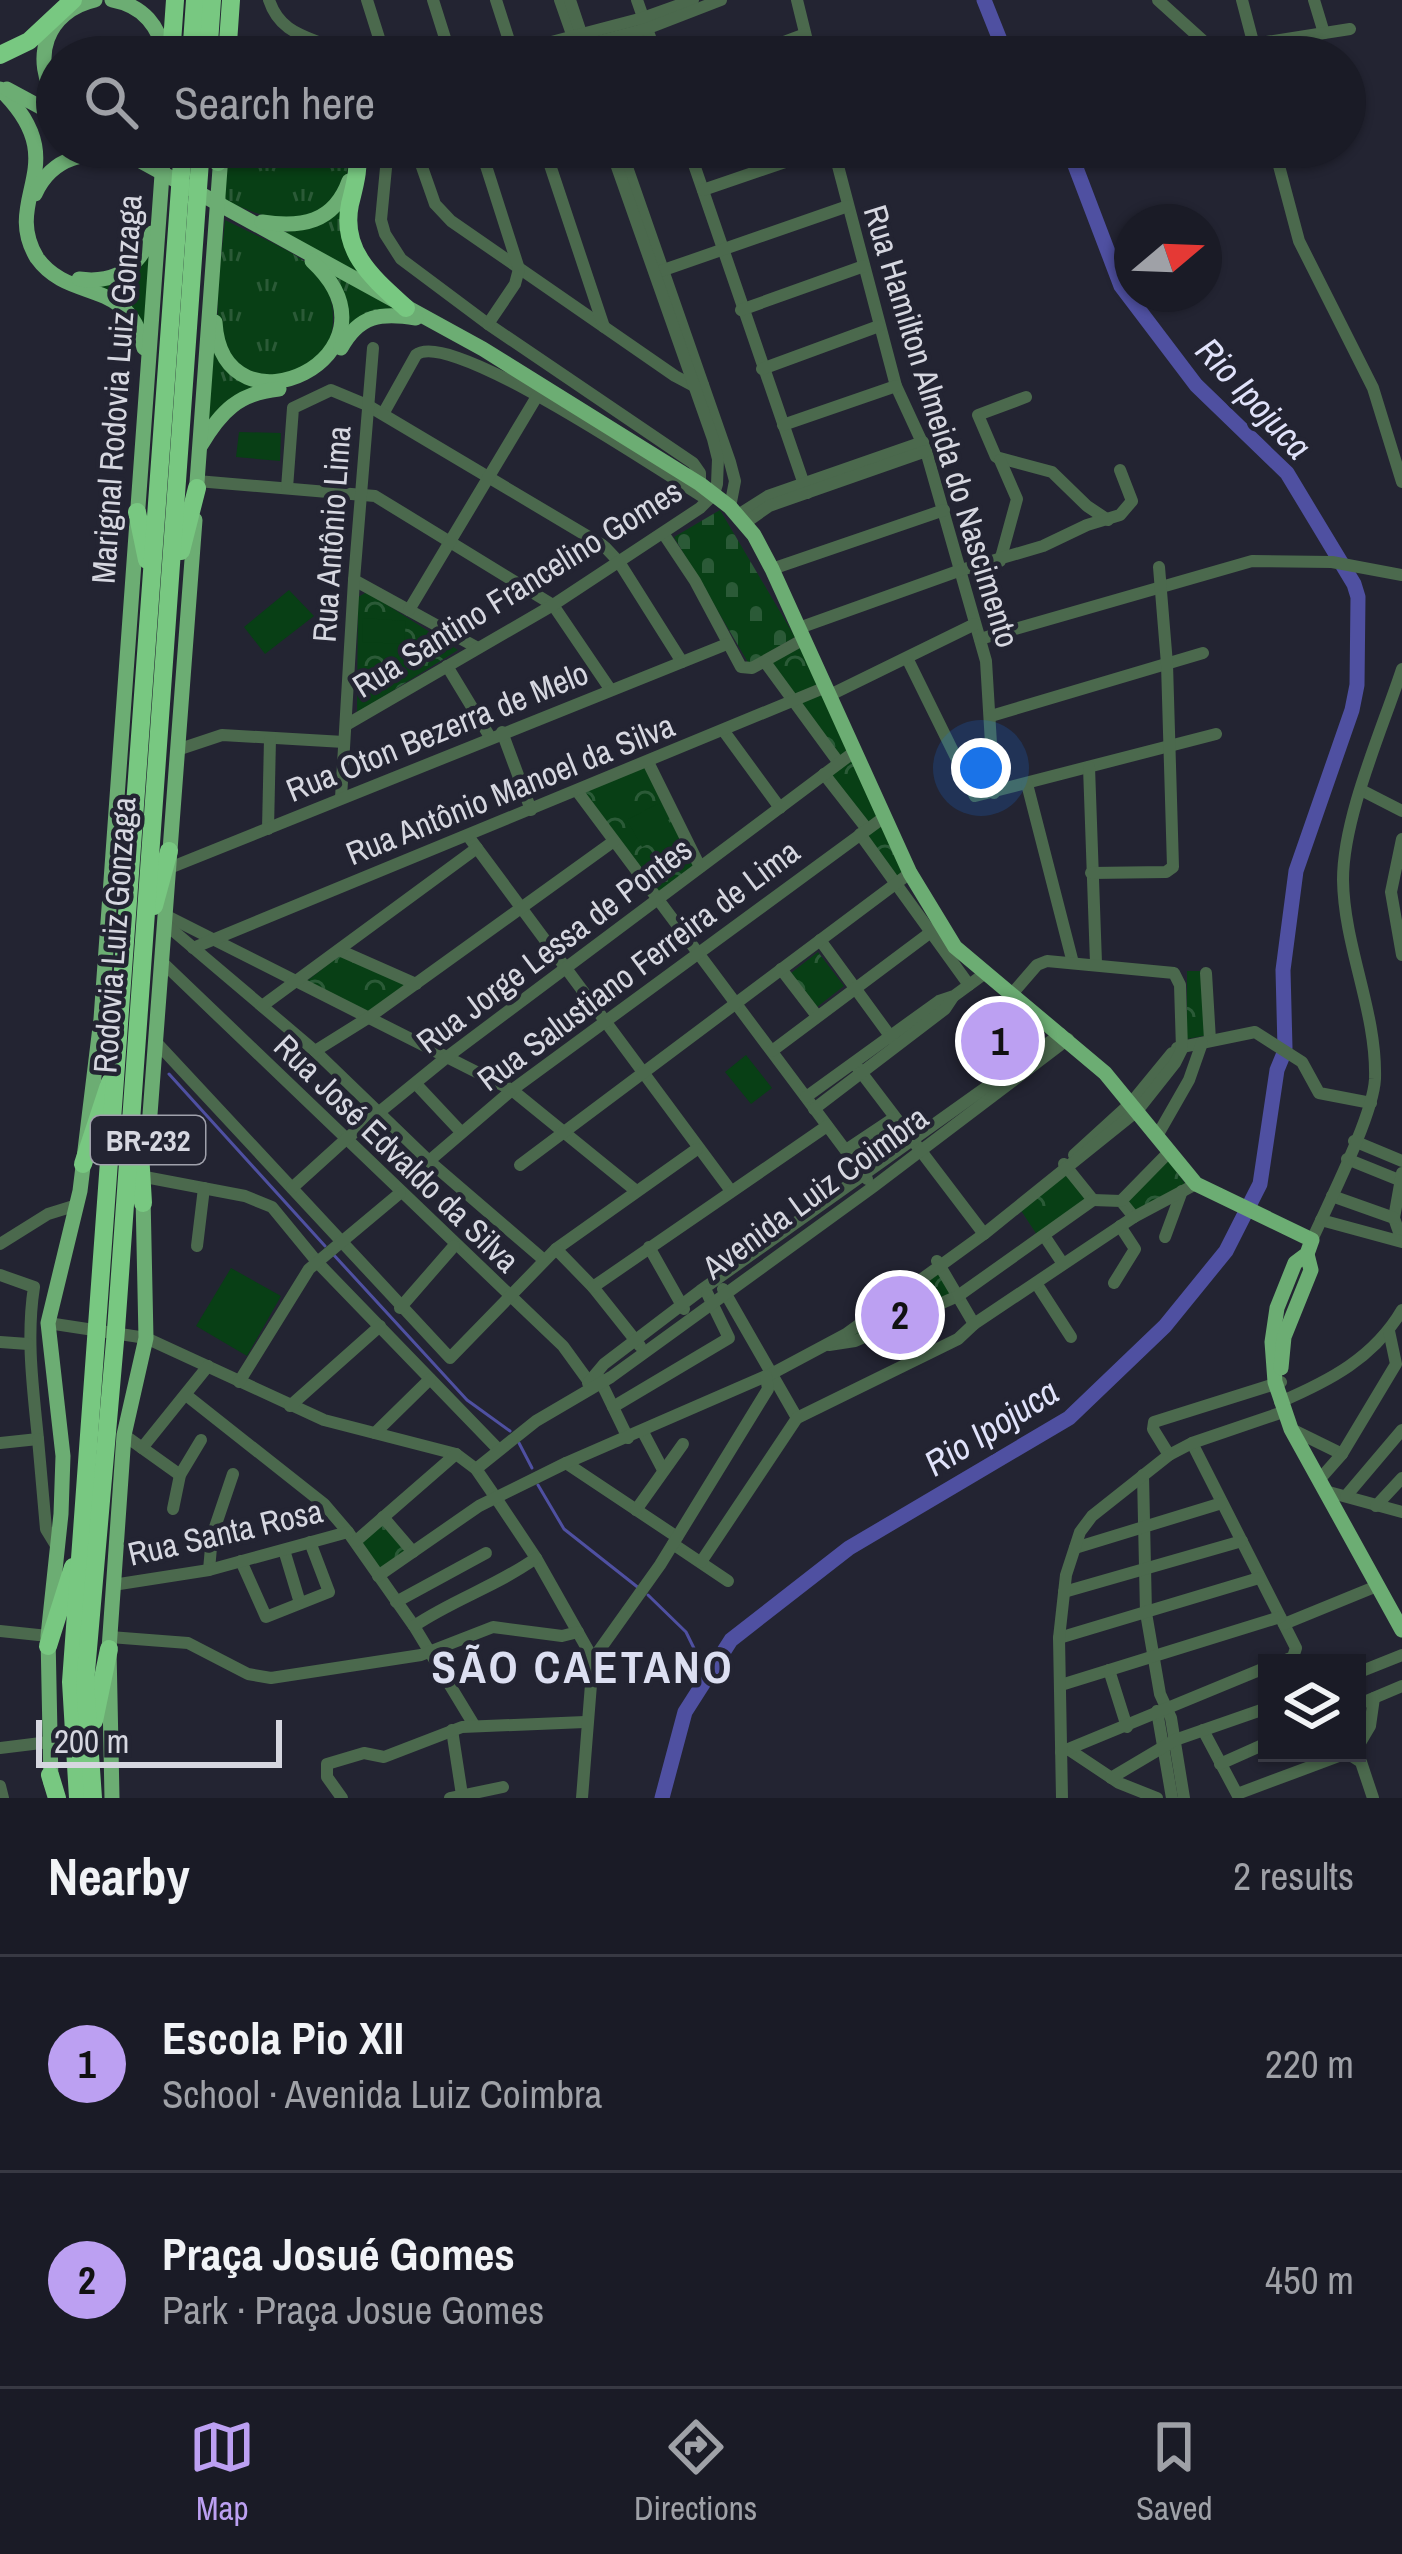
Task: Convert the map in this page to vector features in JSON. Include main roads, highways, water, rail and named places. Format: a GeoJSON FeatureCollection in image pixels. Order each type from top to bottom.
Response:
{"type":"FeatureCollection","features":[{"type":"Feature","properties":{"kind":"highway"},"geometry":{"type":"LineString","coordinates":[[0,55],[29,41],[73,0]]}},
{"type":"Feature","properties":{"kind":"highway"},"geometry":{"type":"LineString","coordinates":[[171,36],[175,0]]}},
{"type":"Feature","properties":{"kind":"highway"},"geometry":{"type":"LineString","coordinates":[[192,36],[195,0]]}},
{"type":"Feature","properties":{"kind":"highway"},"geometry":{"type":"LineString","coordinates":[[209,36],[212,0]]}},
{"type":"Feature","properties":{"kind":"highway"},"geometry":{"type":"LineString","coordinates":[[229,36],[231,6]]}},
{"type":"Feature","properties":{"kind":"highway"},"geometry":{"type":"LineString","coordinates":[[231,6],[239,36]]}},
{"type":"Feature","properties":{"kind":"highway","name":"Rodovia Luiz Gonzaga"},"geometry":{"type":"LineString","coordinates":[[95,1798],[78,1683],[121,1140],[122,1012],[181,168]]}},
{"type":"Feature","properties":{"kind":"highway","name":"Rodovia Luiz Gonzaga"},"geometry":{"type":"LineString","coordinates":[[78,1798],[88,1473],[121,1140],[146,1036],[142,951],[200,168]]}},
{"type":"Feature","properties":{"kind":"highway"},"geometry":{"type":"LineString","coordinates":[[357,168],[350,241],[370,275],[406,308]]}},
{"type":"Feature","properties":{"kind":"highway"},"geometry":{"type":"LineString","coordinates":[[166,638],[197,485]]}},
{"type":"Feature","properties":{"kind":"highway"},"geometry":{"type":"LineString","coordinates":[[137,512],[147,564],[140,669],[143,689]]}},
{"type":"Feature","properties":{"kind":"highway"},"geometry":{"type":"LineString","coordinates":[[142,951],[168,860]]}},
{"type":"Feature","properties":{"kind":"highway"},"geometry":{"type":"LineString","coordinates":[[82,1163],[110,1078],[122,1012]]}},
{"type":"Feature","properties":{"kind":"highway"},"geometry":{"type":"LineString","coordinates":[[143,1203],[146,1036]]}},
{"type":"Feature","properties":{"kind":"highway"},"geometry":{"type":"LineString","coordinates":[[48,1641],[72,1574],[88,1473]]}},
{"type":"Feature","properties":{"kind":"highway"},"geometry":{"type":"LineString","coordinates":[[95,1798],[93,1732],[109,1643]]}},
{"type":"Feature","properties":{"kind":"highway"},"geometry":{"type":"LineString","coordinates":[[50,1775],[55,1798]]}},
{"type":"Feature","properties":{"kind":"main road"},"geometry":{"type":"LineString","coordinates":[[49,36],[66,12],[95,0]]}},
{"type":"Feature","properties":{"kind":"main road"},"geometry":{"type":"LineString","coordinates":[[112,0],[144,13],[160,36]]}},
{"type":"Feature","properties":{"kind":"main road"},"geometry":{"type":"LineString","coordinates":[[0,87],[36,105]]}},
{"type":"Feature","properties":{"kind":"main road"},"geometry":{"type":"LineString","coordinates":[[0,87],[24,117],[36,147],[24,210],[30,245],[54,275],[106,295],[130,314],[140,332],[148,374]]}},
{"type":"Feature","properties":{"kind":"main road"},"geometry":{"type":"LineString","coordinates":[[57,168],[37,190],[31,209],[37,244],[64,273],[104,280],[126,271],[142,256],[159,212]]}},
{"type":"Feature","properties":{"kind":"main road"},"geometry":{"type":"LineString","coordinates":[[153,168],[428,320],[738,515],[772,569],[883,818],[902,878],[934,929],[1065,1036],[1134,1107],[1169,1151],[1189,1188],[1277,1223],[1310,1247],[1311,1270],[1291,1296],[1280,1395],[1291,1430],[1402,1630]]}},
{"type":"Feature","properties":{"kind":"main road","name":"Marignal Rodovia Luiz Gonzaga"},"geometry":{"type":"LineString","coordinates":[[82,1163],[101,1019],[162,168]]}},
{"type":"Feature","properties":{"kind":"main road","name":"BR-232"},"geometry":{"type":"LineString","coordinates":[[112,1798],[109,1643],[124,1435],[146,1338],[146,1036],[161,961],[220,168]]}},
{"type":"Feature","properties":{"kind":"main road"},"geometry":{"type":"LineString","coordinates":[[240,216],[291,226],[327,214],[349,184],[350,168]]}},
{"type":"Feature","properties":{"kind":"main road"},"geometry":{"type":"LineString","coordinates":[[214,256],[216,336],[224,356],[246,376],[281,382],[306,374],[323,361],[336,342],[342,317],[329,279],[297,247]]}},
{"type":"Feature","properties":{"kind":"main road"},"geometry":{"type":"LineString","coordinates":[[200,448],[235,401],[255,392],[298,386],[320,374],[365,320],[389,314],[428,320]]}},
{"type":"Feature","properties":{"kind":"main road","name":"BR-232"},"geometry":{"type":"LineString","coordinates":[[50,1775],[48,1641],[63,1456],[48,1323],[77,1205],[82,1163]]}},
{"type":"Feature","properties":{"kind":"waterway","name":"Rio Ipojuca"},"geometry":{"type":"LineString","coordinates":[[984,0],[998,36]]}},
{"type":"Feature","properties":{"kind":"waterway","name":"Rio Ipojuca"},"geometry":{"type":"LineString","coordinates":[[1076,168],[1121,286],[1196,385],[1287,473],[1358,597],[1357,685],[1352,710],[1296,871],[1283,970],[1285,1048]]}},
{"type":"Feature","properties":{"kind":"waterway","name":"Rio Ipojuca"},"geometry":{"type":"LineString","coordinates":[[662,1798],[685,1712],[731,1640],[849,1548],[1069,1418],[1165,1326],[1226,1251],[1260,1184],[1277,1070],[1284,1053]]}},
{"type":"Feature","properties":{"kind":"waterway"},"geometry":{"type":"LineString","coordinates":[[169,1074],[325,1246]]}},
{"type":"Feature","properties":{"kind":"waterway"},"geometry":{"type":"LineString","coordinates":[[332,1253],[467,1400],[510,1431]]}},
{"type":"Feature","properties":{"kind":"waterway"},"geometry":{"type":"LineString","coordinates":[[519,1443],[532,1468]]}},
{"type":"Feature","properties":{"kind":"waterway"},"geometry":{"type":"LineString","coordinates":[[538,1485],[564,1529],[640,1589]]}},
{"type":"Feature","properties":{"kind":"waterway"},"geometry":{"type":"LineString","coordinates":[[648,1595],[686,1632],[707,1675]]}},
{"type":"Feature","properties":{"kind":"place","name":"Escola Pio XII"},"geometry":{"type":"Point","coordinates":[1000,1041]}},
{"type":"Feature","properties":{"kind":"place","name":"Praça Josué Gomes"},"geometry":{"type":"Point","coordinates":[900,1315]}},
{"type":"Feature","properties":{"kind":"district","name":"SÃO CAETANO"},"geometry":{"type":"Point","coordinates":[583,1666]}}]}
